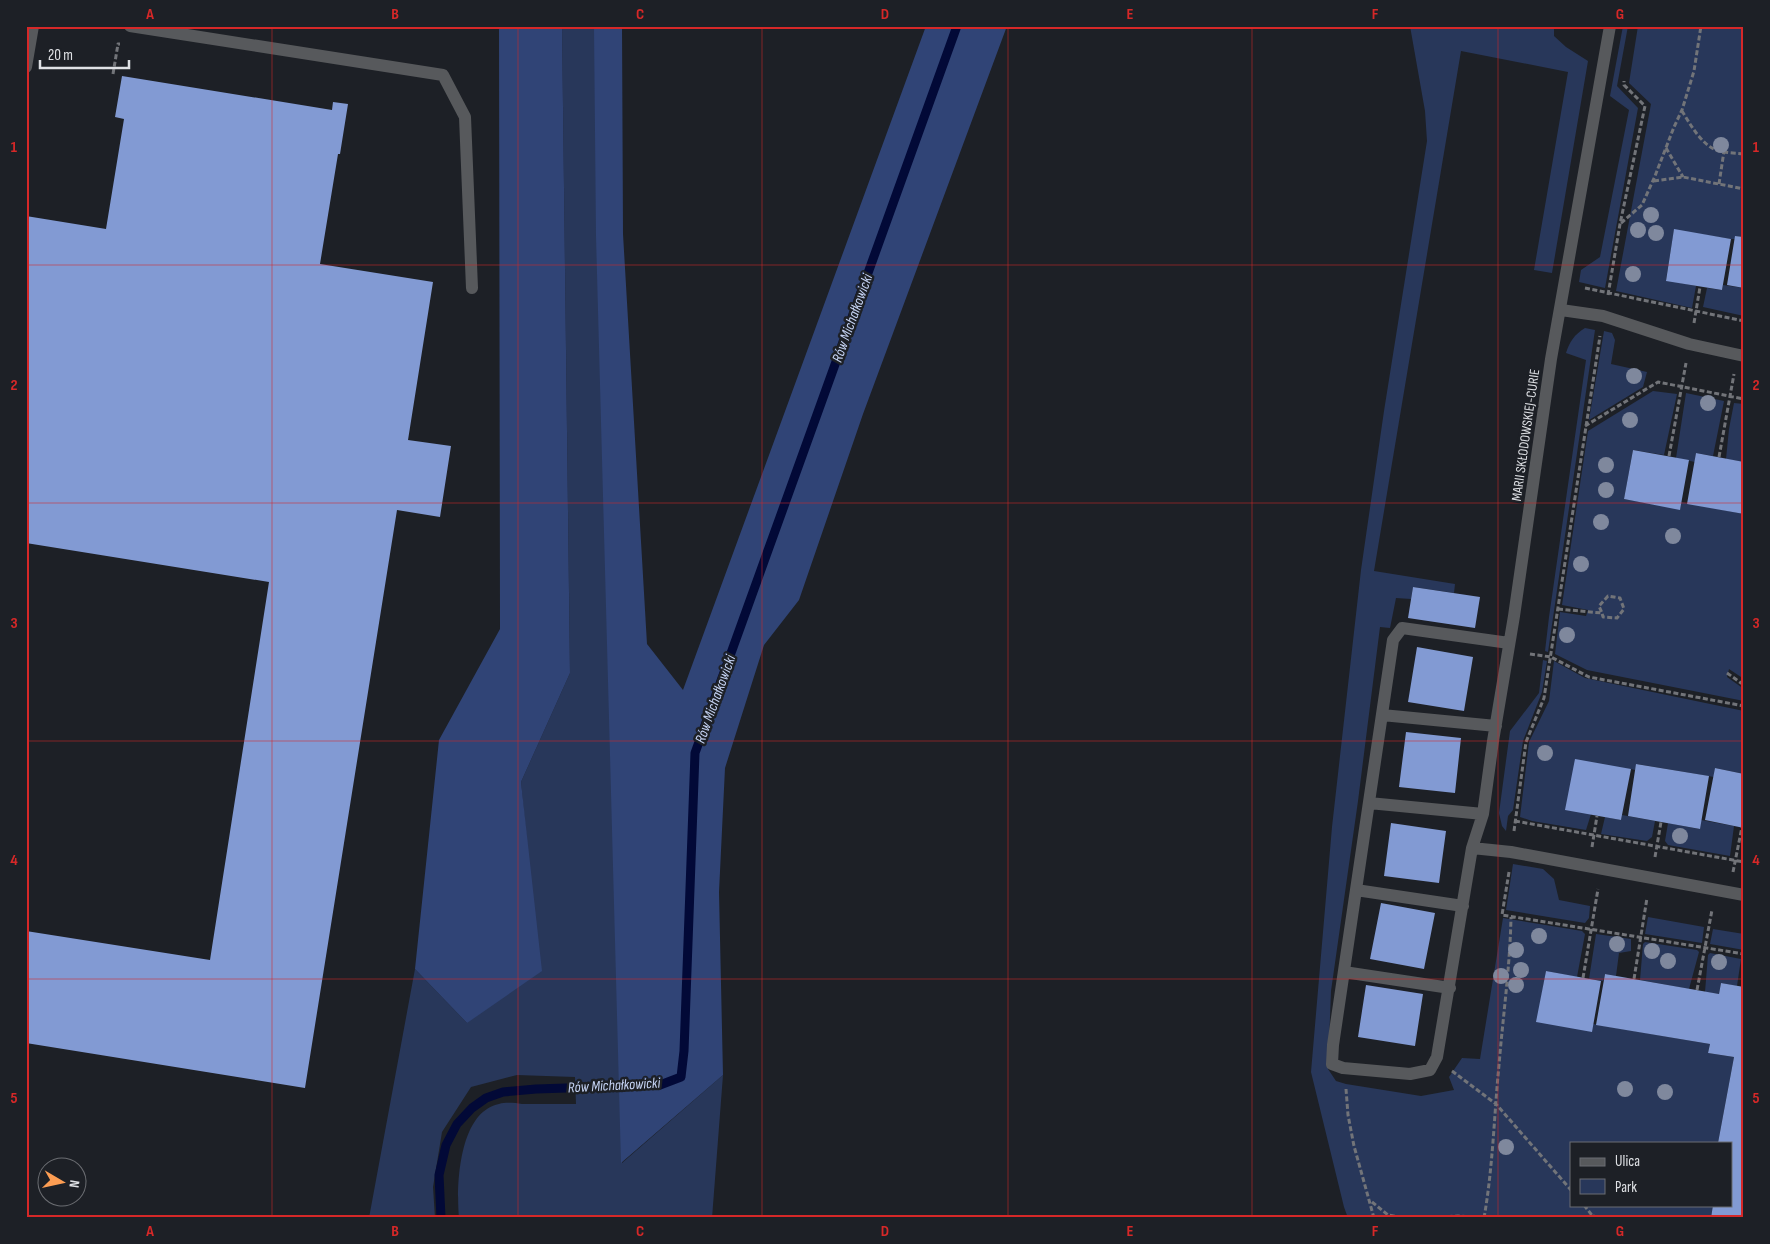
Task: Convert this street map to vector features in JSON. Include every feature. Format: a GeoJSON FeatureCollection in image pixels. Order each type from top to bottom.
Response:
{"type":"FeatureCollection","features":[{"type":"Feature","properties":{"kind":"street"},"geometry":{"type":"LineString","coordinates":[[26,67],[33,26]]}},
{"type":"Feature","properties":{"kind":"street"},"geometry":{"type":"LineString","coordinates":[[130,26],[443,75],[465,117],[472,288]]}},
{"type":"Feature","properties":{"kind":"street","name":"MARII SKŁODOWSKIEJ-CURIE"},"geometry":{"type":"LineString","coordinates":[[1434,1064],[1450,988],[1472,848],[1483,814],[1551,359],[1610,26]]}},
{"type":"Feature","properties":{"kind":"street"},"geometry":{"type":"LineString","coordinates":[[1561,310],[1603,316],[1689,344],[1744,356]]}},
{"type":"Feature","properties":{"kind":"street"},"geometry":{"type":"LineString","coordinates":[[1434,1064],[1430,1070],[1410,1074],[1341,1067],[1332,1064],[1333,1045],[1393,640],[1402,628],[1509,643]]}},
{"type":"Feature","properties":{"kind":"street"},"geometry":{"type":"LineString","coordinates":[[1382,715],[1496,726]]}},
{"type":"Feature","properties":{"kind":"street"},"geometry":{"type":"LineString","coordinates":[[1369,802],[1483,814]]}},
{"type":"Feature","properties":{"kind":"street"},"geometry":{"type":"LineString","coordinates":[[1472,848],[1512,852],[1744,894]]}},
{"type":"Feature","properties":{"kind":"street"},"geometry":{"type":"LineString","coordinates":[[1356,890],[1463,906]]}},
{"type":"Feature","properties":{"kind":"street"},"geometry":{"type":"LineString","coordinates":[[1344,972],[1450,988]]}},
{"type":"Feature","properties":{"kind":"path"},"geometry":{"type":"LineString","coordinates":[[1620,224],[1642,205],[1682,110],[1694,70],[1700,26]]}},
{"type":"Feature","properties":{"kind":"path"},"geometry":{"type":"LineString","coordinates":[[1514,827],[1526,742],[1544,698],[1603,316],[1645,106],[1624,84],[1625,75]]}},
{"type":"Feature","properties":{"kind":"path"},"geometry":{"type":"LineString","coordinates":[[1682,110],[1705,142],[1715,150],[1744,154]]}},
{"type":"Feature","properties":{"kind":"path"},"geometry":{"type":"LineString","coordinates":[[1666,148],[1683,177]]}},
{"type":"Feature","properties":{"kind":"path"},"geometry":{"type":"LineString","coordinates":[[1719,184],[1724,151]]}},
{"type":"Feature","properties":{"kind":"path"},"geometry":{"type":"LineString","coordinates":[[1653,181],[1683,177],[1744,188]]}},
{"type":"Feature","properties":{"kind":"path"},"geometry":{"type":"LineString","coordinates":[[1696,311],[1700,287]]}},
{"type":"Feature","properties":{"kind":"path"},"geometry":{"type":"LineString","coordinates":[[1609,292],[1744,321]]}},
{"type":"Feature","properties":{"kind":"path"},"geometry":{"type":"LineString","coordinates":[[1585,427],[1658,382],[1744,398]]}},
{"type":"Feature","properties":{"kind":"path"},"geometry":{"type":"LineString","coordinates":[[1669,456],[1682,387]]}},
{"type":"Feature","properties":{"kind":"path"},"geometry":{"type":"LineString","coordinates":[[1719,457],[1730,396]]}},
{"type":"Feature","properties":{"kind":"path"},"geometry":{"type":"LineString","coordinates":[[1558,609],[1602,613],[1604,617],[1617,618],[1624,609],[1620,598],[1608,596],[1599,606],[1602,613]]}},
{"type":"Feature","properties":{"kind":"path"},"geometry":{"type":"LineString","coordinates":[[1551,657],[1590,677],[1744,706]]}},
{"type":"Feature","properties":{"kind":"path"},"geometry":{"type":"LineString","coordinates":[[1727,673],[1744,685]]}},
{"type":"Feature","properties":{"kind":"path"},"geometry":{"type":"LineString","coordinates":[[1594,841],[1597,816]]}},
{"type":"Feature","properties":{"kind":"path"},"geometry":{"type":"LineString","coordinates":[[1515,821],[1657,849],[1744,862]]}},
{"type":"Feature","properties":{"kind":"path"},"geometry":{"type":"LineString","coordinates":[[1657,849],[1661,822]]}},
{"type":"Feature","properties":{"kind":"path"},"geometry":{"type":"LineString","coordinates":[[1734,866],[1742,828]]}},
{"type":"Feature","properties":{"kind":"path"},"geometry":{"type":"LineString","coordinates":[[1512,852],[1502,915],[1744,954]]}},
{"type":"Feature","properties":{"kind":"path"},"geometry":{"type":"LineString","coordinates":[[1583,978],[1594,913]]}},
{"type":"Feature","properties":{"kind":"path"},"geometry":{"type":"LineString","coordinates":[[1425,1218],[1458,1216],[1484,1218],[1491,1168],[1511,917]]}},
{"type":"Feature","properties":{"kind":"path"},"geometry":{"type":"LineString","coordinates":[[1634,979],[1643,922]]}},
{"type":"Feature","properties":{"kind":"path"},"geometry":{"type":"LineString","coordinates":[[1697,990],[1708,930]]}},
{"type":"Feature","properties":{"kind":"path"},"geometry":{"type":"LineString","coordinates":[[1434,1064],[1454,1071],[1496,1104],[1570,1189]]}},
{"type":"Feature","properties":{"kind":"path"},"geometry":{"type":"LineString","coordinates":[[1341,1067],[1346,1084],[1348,1114],[1354,1146],[1371,1201],[1374,1218]]}},
{"type":"Feature","properties":{"kind":"path"},"geometry":{"type":"LineString","coordinates":[[1371,1201],[1388,1215],[1404,1218]]}},
{"type":"Feature","properties":{"kind":"path"},"geometry":{"type":"LineString","coordinates":[[1585,1206],[1593,1217],[1601,1218]]}},
{"type":"Feature","properties":{"kind":"green space"},"geometry":{"type":"Polygon","coordinates":[[[562,26],[595,26],[597,235],[622,1163],[723,1075],[712,1218],[459,1218],[458,1187],[463,1152],[475,1121],[486,1110],[505,1103],[576,1104],[575,1077],[517,1075],[471,1087],[442,1132],[433,1187],[435,1218],[369,1218],[415,969],[467,1023],[529,863],[521,782],[570,673],[562,26]]]}},
{"type":"Feature","properties":{"kind":"green space"},"geometry":{"type":"Polygon","coordinates":[[[1410,26],[1554,26],[1554,36],[1566,47],[1588,61],[1552,273],[1534,270],[1568,72],[1461,51],[1374,571],[1455,584],[1454,593],[1413,587],[1411,599],[1396,598],[1390,628],[1380,627],[1331,991],[1328,1069],[1336,1081],[1346,1084],[1421,1096],[1454,1090],[1449,1077],[1462,1058],[1480,1059],[1503,918],[1582,931],[1585,934],[1577,977],[1546,971],[1537,1022],[1593,1024],[1710,1044],[1708,1053],[1734,1057],[1718,1142],[1570,1142],[1570,1206],[1713,1206],[1711,1218],[1348,1218],[1344,1207],[1311,1072],[1332,827],[1361,570],[1427,141],[1425,111],[1410,26]]]}},
{"type":"Feature","properties":{"kind":"green space"},"geometry":{"type":"Polygon","coordinates":[[[1623,26],[1628,26],[1617,86],[1638,108],[1605,288],[1579,282],[1581,270],[1600,257],[1629,110],[1610,96],[1623,26]]]}},
{"type":"Feature","properties":{"kind":"green space"},"geometry":{"type":"Polygon","coordinates":[[[1638,26],[1744,26],[1744,237],[1736,236],[1735,239],[1731,239],[1674,230],[1666,280],[1696,286],[1692,308],[1616,291],[1651,104],[1629,83],[1638,26]]]}},
{"type":"Feature","properties":{"kind":"green space"},"geometry":{"type":"Polygon","coordinates":[[[1723,285],[1744,288],[1744,316],[1703,307],[1707,288],[1722,290],[1723,285]]]}},
{"type":"Feature","properties":{"kind":"green space"},"geometry":{"type":"Polygon","coordinates":[[[1585,328],[1595,330],[1548,652],[1545,651],[1549,617],[1586,360],[1566,353],[1573,339],[1585,328]]]}},
{"type":"Feature","properties":{"kind":"green space"},"geometry":{"type":"Polygon","coordinates":[[[1604,331],[1612,333],[1615,340],[1611,364],[1647,372],[1643,387],[1589,420],[1604,331]]]}},
{"type":"Feature","properties":{"kind":"green space"},"geometry":{"type":"Polygon","coordinates":[[[1653,391],[1677,394],[1664,455],[1633,450],[1624,499],[1680,509],[1681,502],[1744,514],[1744,679],[1729,669],[1727,677],[1744,689],[1744,701],[1587,670],[1555,654],[1560,612],[1586,616],[1588,610],[1562,605],[1588,431],[1653,391]]]}},
{"type":"Feature","properties":{"kind":"green space"},"geometry":{"type":"Polygon","coordinates":[[[1686,393],[1724,401],[1713,456],[1696,453],[1695,462],[1676,458],[1686,393]]]}},
{"type":"Feature","properties":{"kind":"green space"},"geometry":{"type":"Polygon","coordinates":[[[1734,403],[1744,404],[1744,462],[1726,459],[1734,403]]]}},
{"type":"Feature","properties":{"kind":"green space"},"geometry":{"type":"Polygon","coordinates":[[[1543,660],[1547,661],[1542,692],[1523,741],[1513,810],[1508,816],[1506,831],[1502,826],[1499,813],[1510,731],[1539,693],[1543,660]]]}},
{"type":"Feature","properties":{"kind":"green space"},"geometry":{"type":"Polygon","coordinates":[[[1554,661],[1585,678],[1744,711],[1744,774],[1715,768],[1714,777],[1637,764],[1635,770],[1631,769],[1591,814],[1586,830],[1532,821],[1520,817],[1529,742],[1549,701],[1554,661]]]}},
{"type":"Feature","properties":{"kind":"green space"},"geometry":{"type":"Polygon","coordinates":[[[1622,815],[1655,821],[1652,837],[1647,841],[1601,834],[1605,817],[1621,820],[1622,815]]]}},
{"type":"Feature","properties":{"kind":"green space"},"geometry":{"type":"Polygon","coordinates":[[[1701,820],[1734,826],[1730,856],[1668,845],[1665,841],[1668,823],[1699,829],[1701,820]]]}},
{"type":"Feature","properties":{"kind":"green space"},"geometry":{"type":"Polygon","coordinates":[[[1513,864],[1543,869],[1554,879],[1559,900],[1590,906],[1589,918],[1585,923],[1506,910],[1513,864]]]}},
{"type":"Feature","properties":{"kind":"green space"},"geometry":{"type":"Polygon","coordinates":[[[1648,917],[1704,927],[1702,943],[1645,934],[1648,917]]]}},
{"type":"Feature","properties":{"kind":"green space"},"geometry":{"type":"Polygon","coordinates":[[[1713,929],[1744,934],[1744,950],[1710,944],[1713,929]]]}},
{"type":"Feature","properties":{"kind":"green space"},"geometry":{"type":"Polygon","coordinates":[[[1596,934],[1631,939],[1631,951],[1619,953],[1616,976],[1605,974],[1603,981],[1589,979],[1596,934]]]}},
{"type":"Feature","properties":{"kind":"green space"},"geometry":{"type":"Polygon","coordinates":[[[1645,942],[1697,950],[1699,952],[1689,989],[1640,980],[1643,944],[1645,942]]]}},
{"type":"Feature","properties":{"kind":"green space"},"geometry":{"type":"Polygon","coordinates":[[[1710,953],[1741,959],[1737,986],[1721,983],[1719,994],[1705,992],[1708,955],[1710,953]]]}},
{"type":"Feature","properties":{"kind":"shaded area"},"geometry":{"type":"Polygon","coordinates":[[[499,26],[562,26],[570,673],[521,782],[542,971],[467,1023],[415,969],[439,740],[500,629],[499,26]]]}},
{"type":"Feature","properties":{"kind":"shaded area"},"geometry":{"type":"Polygon","coordinates":[[[594,26],[622,26],[623,234],[647,644],[683,690],[926,26],[1007,26],[863,414],[799,600],[764,645],[725,768],[719,892],[723,1075],[621,1163],[596,236],[594,26]]]}},
{"type":"Feature","properties":{"kind":"building"},"geometry":{"type":"Polygon","coordinates":[[[122,76],[332,110],[333,102],[348,104],[320,264],[433,282],[408,440],[451,446],[440,517],[397,510],[305,1088],[26,1043],[26,931],[210,960],[269,582],[26,543],[26,216],[106,229],[124,119],[115,117],[122,76]]]}},
{"type":"Feature","properties":{"kind":"building"},"geometry":{"type":"Polygon","coordinates":[[[1674,229],[1731,239],[1722,290],[1666,281],[1674,229]]]}},
{"type":"Feature","properties":{"kind":"building"},"geometry":{"type":"Polygon","coordinates":[[[1735,236],[1744,237],[1744,288],[1727,285],[1735,236]]]}},
{"type":"Feature","properties":{"kind":"building"},"geometry":{"type":"Polygon","coordinates":[[[1633,450],[1689,460],[1680,510],[1624,499],[1633,450]]]}},
{"type":"Feature","properties":{"kind":"building"},"geometry":{"type":"Polygon","coordinates":[[[1696,453],[1744,462],[1744,514],[1687,504],[1696,453]]]}},
{"type":"Feature","properties":{"kind":"building"},"geometry":{"type":"Polygon","coordinates":[[[1413,587],[1480,597],[1475,628],[1408,618],[1413,587]]]}},
{"type":"Feature","properties":{"kind":"building"},"geometry":{"type":"Polygon","coordinates":[[[1417,647],[1473,657],[1464,711],[1408,702],[1417,647]]]}},
{"type":"Feature","properties":{"kind":"building"},"geometry":{"type":"Polygon","coordinates":[[[1406,732],[1461,738],[1455,793],[1399,787],[1406,732]]]}},
{"type":"Feature","properties":{"kind":"building"},"geometry":{"type":"Polygon","coordinates":[[[1575,759],[1631,769],[1621,820],[1565,810],[1575,759]]]}},
{"type":"Feature","properties":{"kind":"building"},"geometry":{"type":"Polygon","coordinates":[[[1636,764],[1709,776],[1700,829],[1628,816],[1636,764]]]}},
{"type":"Feature","properties":{"kind":"building"},"geometry":{"type":"Polygon","coordinates":[[[1715,768],[1744,774],[1744,828],[1705,820],[1715,768]]]}},
{"type":"Feature","properties":{"kind":"building"},"geometry":{"type":"Polygon","coordinates":[[[1391,823],[1446,831],[1439,883],[1384,876],[1391,823]]]}},
{"type":"Feature","properties":{"kind":"building"},"geometry":{"type":"Polygon","coordinates":[[[1381,903],[1435,913],[1424,969],[1370,959],[1381,903]]]}},
{"type":"Feature","properties":{"kind":"building"},"geometry":{"type":"Polygon","coordinates":[[[1546,971],[1601,981],[1592,1032],[1536,1022],[1546,971]]]}},
{"type":"Feature","properties":{"kind":"building"},"geometry":{"type":"Polygon","coordinates":[[[1605,974],[1719,994],[1721,983],[1744,987],[1744,1218],[1711,1218],[1713,1206],[1732,1206],[1732,1142],[1718,1142],[1734,1057],[1708,1053],[1710,1044],[1596,1025],[1605,974]]]}},
{"type":"Feature","properties":{"kind":"building"},"geometry":{"type":"Polygon","coordinates":[[[1366,985],[1423,994],[1415,1046],[1358,1037],[1366,985]]]}},
{"type":"Feature","properties":{"kind":"waterway","name":"Rów Michałkowicki"},"geometry":{"type":"LineString","coordinates":[[441,1218],[439,1175],[446,1145],[457,1124],[472,1108],[486,1098],[503,1092],[536,1089],[660,1085],[681,1077],[684,1051],[695,753],[957,26]]}}]}
